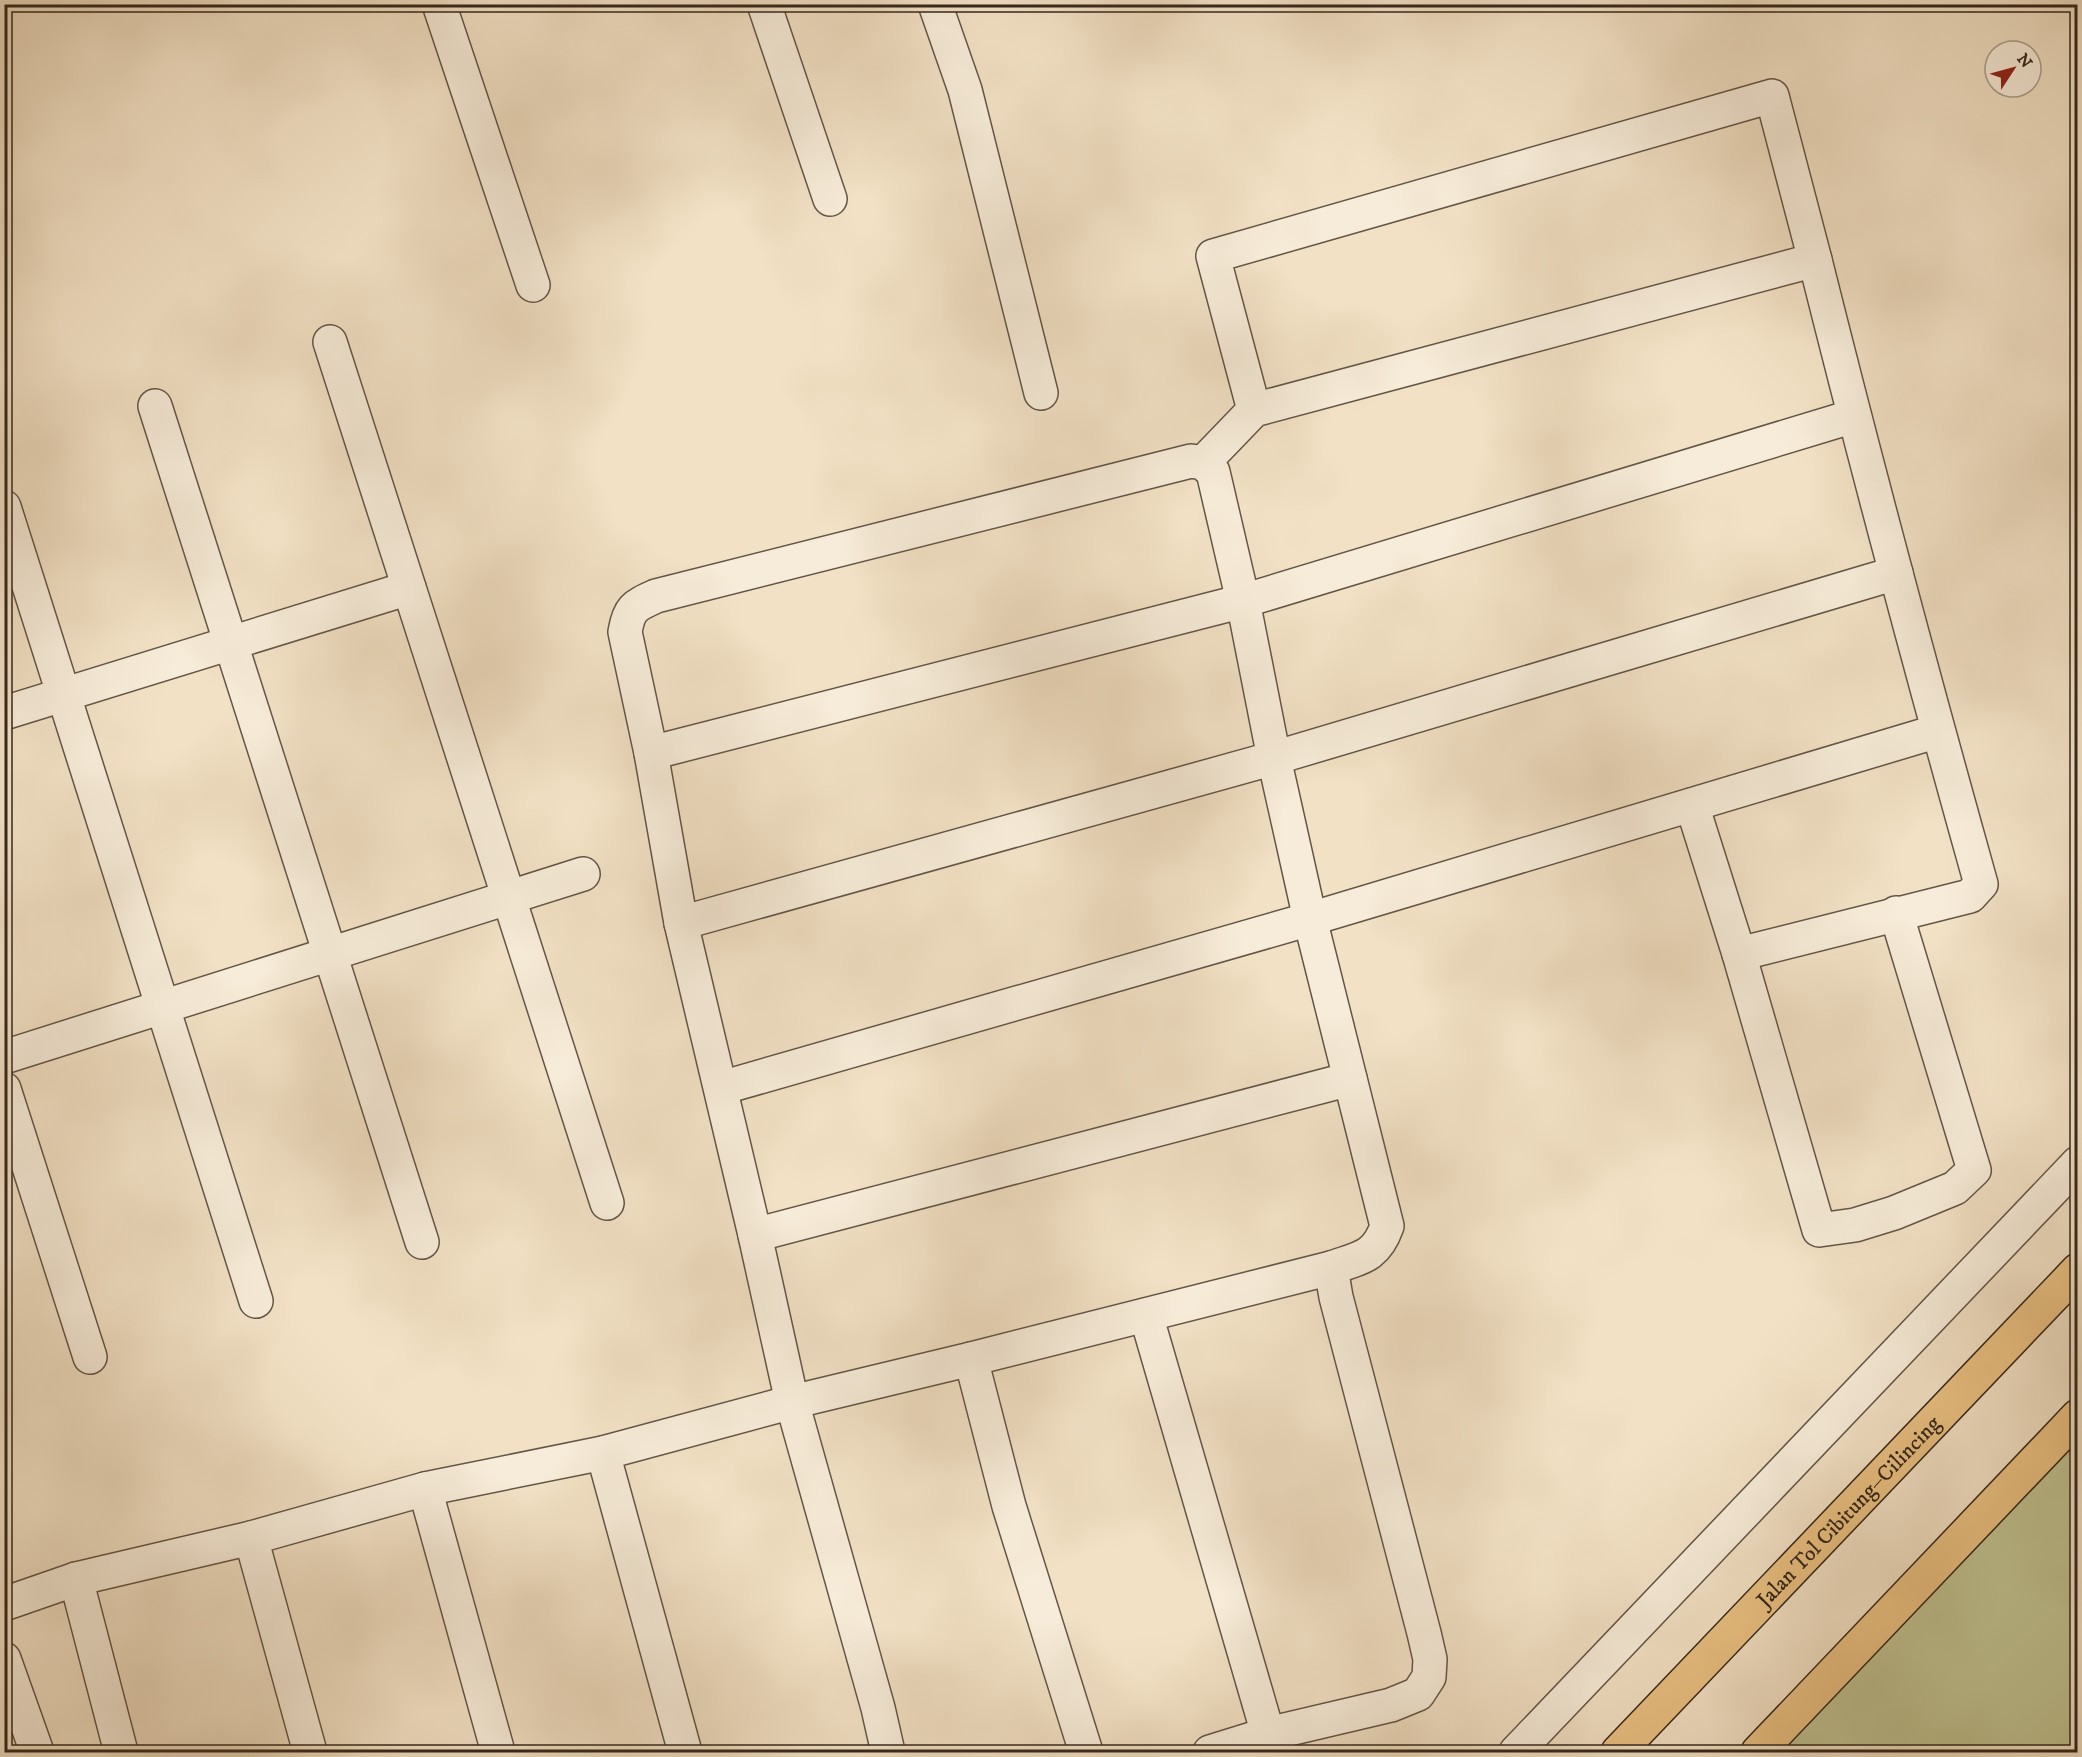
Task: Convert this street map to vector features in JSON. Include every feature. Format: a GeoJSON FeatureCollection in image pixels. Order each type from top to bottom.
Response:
{"type":"FeatureCollection","features":[{"type":"Feature","properties":{"kind":"highway","name":"Jalan Tol Cibitung–Cilincing"},"geometry":{"type":"LineString","coordinates":[[1618,1752],[2078,1270]]}},
{"type":"Feature","properties":{"kind":"highway"},"geometry":{"type":"LineString","coordinates":[[1758,1752],[2078,1416]]}},
{"type":"Feature","properties":{"kind":"street"},"geometry":{"type":"LineString","coordinates":[[439,4],[533,285]]}},
{"type":"Feature","properties":{"kind":"street"},"geometry":{"type":"LineString","coordinates":[[764,4],[830,199]]}},
{"type":"Feature","properties":{"kind":"street"},"geometry":{"type":"LineString","coordinates":[[935,4],[965,90],[1041,393]]}},
{"type":"Feature","properties":{"kind":"street"},"geometry":{"type":"LineString","coordinates":[[1254,410],[1213,256],[1772,96],[1854,416],[1981,884],[1970,896],[1739,954]]}},
{"type":"Feature","properties":{"kind":"street"},"geometry":{"type":"LineString","coordinates":[[1203,463],[1254,410],[1815,260]]}},
{"type":"Feature","properties":{"kind":"street"},"geometry":{"type":"LineString","coordinates":[[330,342],[607,1203]]}},
{"type":"Feature","properties":{"kind":"street"},"geometry":{"type":"LineString","coordinates":[[154,406],[422,1242]]}},
{"type":"Feature","properties":{"kind":"street"},"geometry":{"type":"LineString","coordinates":[[651,753],[1243,601],[1854,416]]}},
{"type":"Feature","properties":{"kind":"street"},"geometry":{"type":"LineString","coordinates":[[4,1604],[76,1579],[251,1538],[425,1490],[603,1453],[792,1401],[971,1359],[1331,1268],[1369,1254],[1381,1242],[1387,1226],[1310,919],[1274,758],[1243,601],[1213,472],[1203,463],[1191,461],[656,596],[639,604],[628,616],[626,632],[651,753],[681,923],[792,1401],[878,1708],[888,1752]]}},
{"type":"Feature","properties":{"kind":"street"},"geometry":{"type":"LineString","coordinates":[[4,507],[256,1301]]}},
{"type":"Feature","properties":{"kind":"street"},"geometry":{"type":"LineString","coordinates":[[681,923],[1274,758],[1896,573]]}},
{"type":"Feature","properties":{"kind":"street"},"geometry":{"type":"LineString","coordinates":[[4,713],[408,588]]}},
{"type":"Feature","properties":{"kind":"street"},"geometry":{"type":"LineString","coordinates":[[721,1088],[1310,919],[1938,731]]}},
{"type":"Feature","properties":{"kind":"street"},"geometry":{"type":"LineString","coordinates":[[1692,805],[1739,954],[1819,1230],[1856,1225],[1893,1213],[1955,1188],[1974,1170],[1896,913]]}},
{"type":"Feature","properties":{"kind":"street"},"geometry":{"type":"LineString","coordinates":[[4,1057],[582,874]]}},
{"type":"Feature","properties":{"kind":"street"},"geometry":{"type":"LineString","coordinates":[[755,1235],[1350,1079]]}},
{"type":"Feature","properties":{"kind":"street"},"geometry":{"type":"LineString","coordinates":[[4,1089],[90,1357]]}},
{"type":"Feature","properties":{"kind":"street"},"geometry":{"type":"LineString","coordinates":[[1516,1752],[2078,1163]]}},
{"type":"Feature","properties":{"kind":"street"},"geometry":{"type":"LineString","coordinates":[[1210,1752],[1268,1734],[1391,1705],[1418,1694],[1429,1677],[1430,1659],[1424,1633],[1336,1297],[1331,1268]]}},
{"type":"Feature","properties":{"kind":"street"},"geometry":{"type":"LineString","coordinates":[[1146,1315],[1268,1734]]}},
{"type":"Feature","properties":{"kind":"street"},"geometry":{"type":"LineString","coordinates":[[971,1359],[1009,1506],[1086,1752]]}},
{"type":"Feature","properties":{"kind":"street"},"geometry":{"type":"LineString","coordinates":[[603,1453],[685,1752]]}},
{"type":"Feature","properties":{"kind":"street"},"geometry":{"type":"LineString","coordinates":[[425,1490],[498,1752]]}},
{"type":"Feature","properties":{"kind":"street"},"geometry":{"type":"LineString","coordinates":[[251,1538],[310,1752]]}},
{"type":"Feature","properties":{"kind":"street"},"geometry":{"type":"LineString","coordinates":[[76,1579],[121,1752]]}},
{"type":"Feature","properties":{"kind":"street"},"geometry":{"type":"LineString","coordinates":[[4,1659],[37,1752]]}},
{"type":"Feature","properties":{"kind":"green space"},"geometry":{"type":"Polygon","coordinates":[[[2077,1416],[2077,1752],[1758,1752],[2077,1416]]]}}]}
